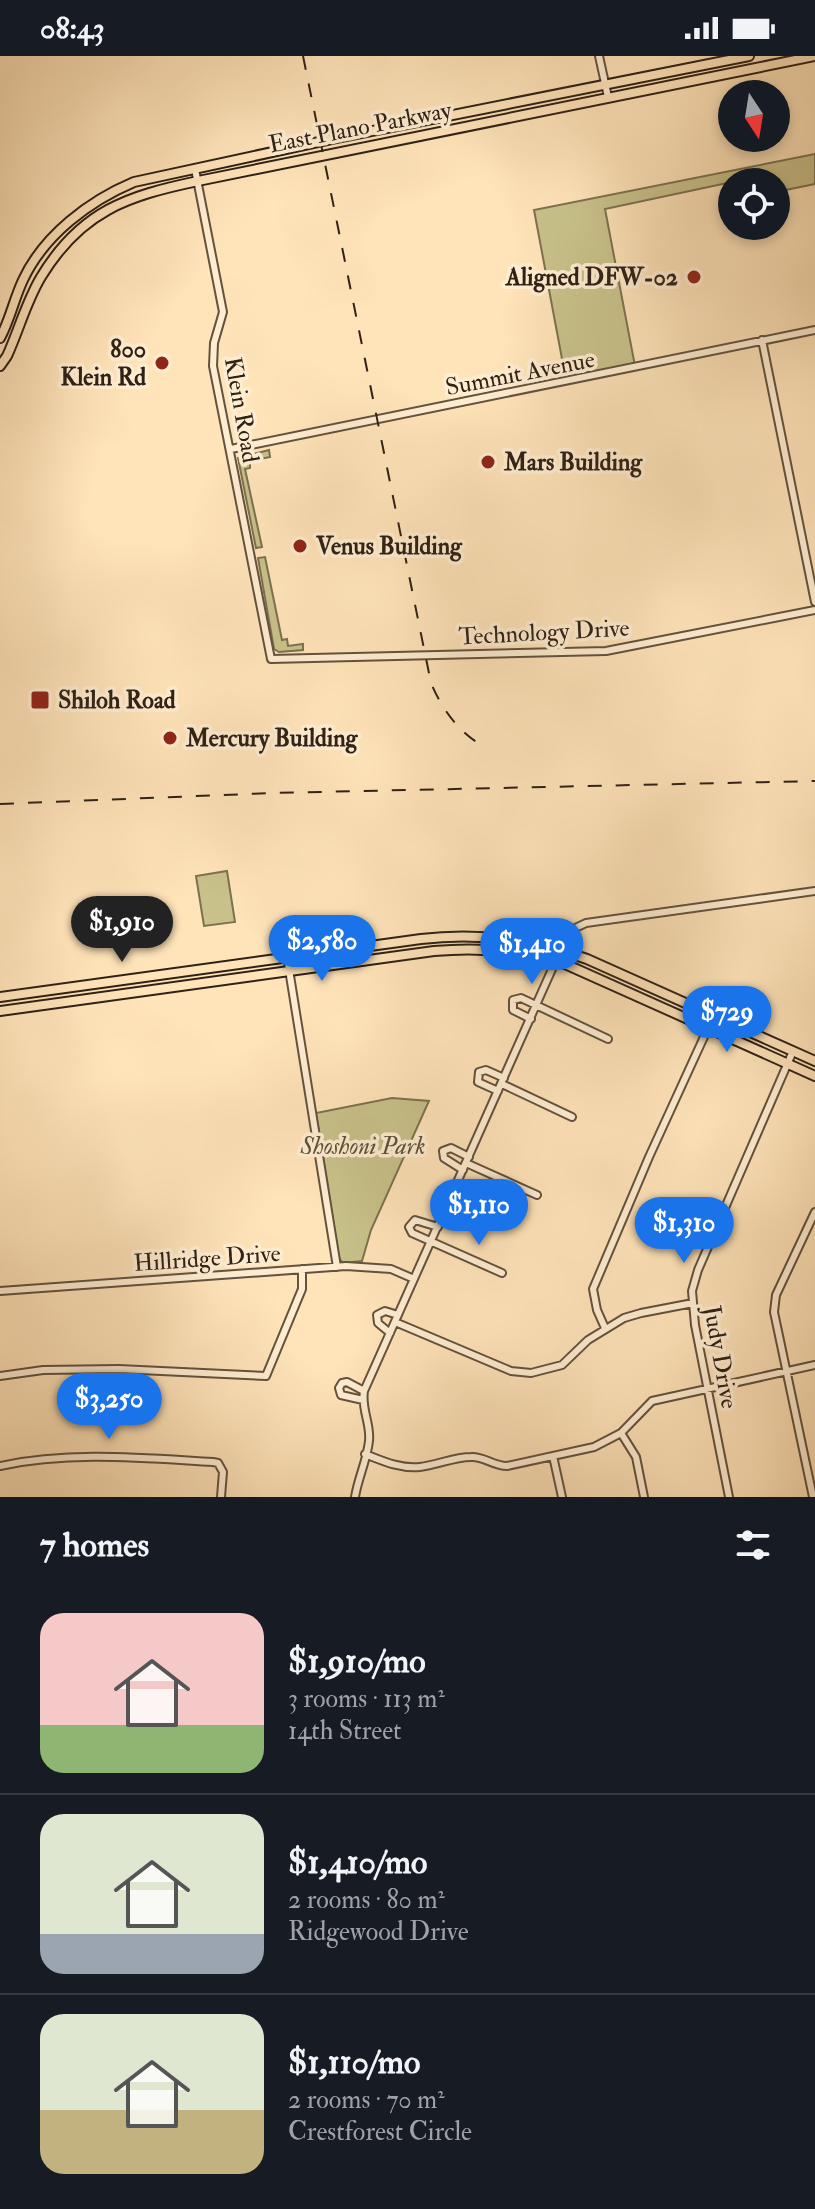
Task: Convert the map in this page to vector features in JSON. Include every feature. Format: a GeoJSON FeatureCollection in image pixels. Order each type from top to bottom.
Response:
{"type":"FeatureCollection","features":[{"type":"Feature","properties":{"kind":"main road","name":"East Plano Parkway"},"geometry":{"type":"LineString","coordinates":[[0,338],[24,276],[36,257],[65,226],[112,191],[134,182],[341,137],[749,56]]}},
{"type":"Feature","properties":{"kind":"main road","name":"East Plano Parkway"},"geometry":{"type":"LineString","coordinates":[[0,366],[41,277],[74,235],[121,201],[146,192],[343,150],[812,57]]}},
{"type":"Feature","properties":{"kind":"main road"},"geometry":{"type":"LineString","coordinates":[[707,65],[709,78]]}},
{"type":"Feature","properties":{"kind":"main road"},"geometry":{"type":"LineString","coordinates":[[529,100],[531,113]]}},
{"type":"Feature","properties":{"kind":"main road"},"geometry":{"type":"LineString","coordinates":[[419,122],[422,135]]}},
{"type":"Feature","properties":{"kind":"main road"},"geometry":{"type":"LineString","coordinates":[[341,137],[343,150]]}},
{"type":"Feature","properties":{"kind":"main road"},"geometry":{"type":"LineString","coordinates":[[65,226],[74,235]]}},
{"type":"Feature","properties":{"kind":"main road"},"geometry":{"type":"LineString","coordinates":[[486,936],[486,949]]}},
{"type":"Feature","properties":{"kind":"main road"},"geometry":{"type":"LineString","coordinates":[[0,997],[437,937],[486,936],[561,949],[815,1061]]}},
{"type":"Feature","properties":{"kind":"main road"},"geometry":{"type":"LineString","coordinates":[[378,945],[380,959]]}},
{"type":"Feature","properties":{"kind":"main road"},"geometry":{"type":"LineString","coordinates":[[0,1011],[454,949],[486,949],[557,962],[815,1076]]}},
{"type":"Feature","properties":{"kind":"main road"},"geometry":{"type":"LineString","coordinates":[[161,975],[163,989]]}},
{"type":"Feature","properties":{"kind":"main road"},"geometry":{"type":"LineString","coordinates":[[56,989],[58,1003]]}},
{"type":"Feature","properties":{"kind":"street"},"geometry":{"type":"LineString","coordinates":[[599,56],[608,97]]}},
{"type":"Feature","properties":{"kind":"street","name":"Klein Road"},"geometry":{"type":"LineString","coordinates":[[195,169],[223,312],[212,357],[271,659]]}},
{"type":"Feature","properties":{"kind":"street","name":"Summit Avenue"},"geometry":{"type":"LineString","coordinates":[[231,449],[815,330]]}},
{"type":"Feature","properties":{"kind":"street"},"geometry":{"type":"LineString","coordinates":[[762,340],[815,602]]}},
{"type":"Feature","properties":{"kind":"street","name":"Technology Drive"},"geometry":{"type":"LineString","coordinates":[[271,659],[606,651],[815,610]]}},
{"type":"Feature","properties":{"kind":"street"},"geometry":{"type":"LineString","coordinates":[[355,1497],[369,1443],[364,1391],[569,931],[586,923],[815,891]]}},
{"type":"Feature","properties":{"kind":"street"},"geometry":{"type":"LineString","coordinates":[[287,957],[337,1267]]}},
{"type":"Feature","properties":{"kind":"street"},"geometry":{"type":"LineString","coordinates":[[531,1019],[513,1010],[512,1002],[518,998],[537,1005],[608,1039]]}},
{"type":"Feature","properties":{"kind":"street"},"geometry":{"type":"LineString","coordinates":[[605,1328],[593,1289],[714,1015]]}},
{"type":"Feature","properties":{"kind":"street","name":"Judy Drive"},"geometry":{"type":"LineString","coordinates":[[729,1497],[692,1291],[698,1270],[793,1051]]}},
{"type":"Feature","properties":{"kind":"street"},"geometry":{"type":"LineString","coordinates":[[501,1084],[572,1117]]}},
{"type":"Feature","properties":{"kind":"street"},"geometry":{"type":"LineString","coordinates":[[466,1163],[537,1195]]}},
{"type":"Feature","properties":{"kind":"street"},"geometry":{"type":"LineString","coordinates":[[813,1497],[774,1312],[776,1295],[815,1212]]}},
{"type":"Feature","properties":{"kind":"street"},"geometry":{"type":"LineString","coordinates":[[438,1227],[415,1220],[409,1224],[412,1233],[502,1273]]}},
{"type":"Feature","properties":{"kind":"street","name":"Hillridge Drive"},"geometry":{"type":"LineString","coordinates":[[0,1291],[337,1267],[382,1267],[414,1279]]}},
{"type":"Feature","properties":{"kind":"street"},"geometry":{"type":"LineString","coordinates":[[0,1376],[43,1370],[119,1369],[266,1376],[302,1289],[302,1269]]}},
{"type":"Feature","properties":{"kind":"street"},"geometry":{"type":"LineString","coordinates":[[390,1333],[378,1323],[377,1315],[385,1311],[511,1371],[531,1373],[567,1362],[605,1328],[641,1313],[693,1303]]}},
{"type":"Feature","properties":{"kind":"street"},"geometry":{"type":"LineString","coordinates":[[365,1454],[405,1467],[421,1467],[468,1457],[507,1466],[594,1447],[621,1433],[652,1401],[815,1365]]}},
{"type":"Feature","properties":{"kind":"street"},"geometry":{"type":"LineString","coordinates":[[363,1400],[341,1395],[339,1388],[347,1382],[364,1391]]}},
{"type":"Feature","properties":{"kind":"street"},"geometry":{"type":"LineString","coordinates":[[621,1433],[636,1457],[644,1497]]}},
{"type":"Feature","properties":{"kind":"street"},"geometry":{"type":"LineString","coordinates":[[0,1466],[70,1457],[119,1456],[218,1463],[223,1472],[221,1497]]}},
{"type":"Feature","properties":{"kind":"street"},"geometry":{"type":"LineString","coordinates":[[553,1456],[562,1497]]}},
{"type":"Feature","properties":{"kind":"green space"},"geometry":{"type":"Polygon","coordinates":[[[815,154],[815,184],[790,189],[790,168],[745,168],[815,154]]]}},
{"type":"Feature","properties":{"kind":"green space"},"geometry":{"type":"Polygon","coordinates":[[[718,173],[718,185],[605,209],[635,366],[566,380],[534,210],[718,173]]]}},
{"type":"Feature","properties":{"kind":"green space"},"geometry":{"type":"Polygon","coordinates":[[[269,450],[270,457],[250,461],[250,468],[245,469],[262,547],[256,548],[238,458],[269,450]]]}},
{"type":"Feature","properties":{"kind":"green space"},"geometry":{"type":"Polygon","coordinates":[[[265,557],[282,640],[287,639],[288,646],[303,644],[303,650],[279,652],[274,649],[258,558],[265,557]]]}},
{"type":"Feature","properties":{"kind":"green space"},"geometry":{"type":"Polygon","coordinates":[[[227,871],[235,922],[204,926],[196,876],[227,871]]]}},
{"type":"Feature","properties":{"kind":"green space","name":"Shoshoni Park"},"geometry":{"type":"Polygon","coordinates":[[[392,1098],[429,1101],[371,1230],[362,1261],[343,1263],[339,1258],[316,1113],[392,1098]]]}},
{"type":"Feature","properties":{"kind":"railway"},"geometry":{"type":"LineString","coordinates":[[303,56],[431,683],[451,718],[481,745]]}},
{"type":"Feature","properties":{"kind":"railway"},"geometry":{"type":"LineString","coordinates":[[0,804],[273,793],[815,781]]}},
{"type":"Feature","properties":{"kind":"place","name":"Aligned DFW-02"},"geometry":{"type":"Point","coordinates":[694,277]}},
{"type":"Feature","properties":{"kind":"place","name":"800 Klein Rd"},"geometry":{"type":"Point","coordinates":[162,363]}},
{"type":"Feature","properties":{"kind":"place","name":"Mars Building"},"geometry":{"type":"Point","coordinates":[488,462]}},
{"type":"Feature","properties":{"kind":"place","name":"Venus Building"},"geometry":{"type":"Point","coordinates":[300,546]}},
{"type":"Feature","properties":{"kind":"place","name":"Shiloh Road"},"geometry":{"type":"Point","coordinates":[40,700]}},
{"type":"Feature","properties":{"kind":"place","name":"Mercury Building"},"geometry":{"type":"Point","coordinates":[170,738]}}]}
